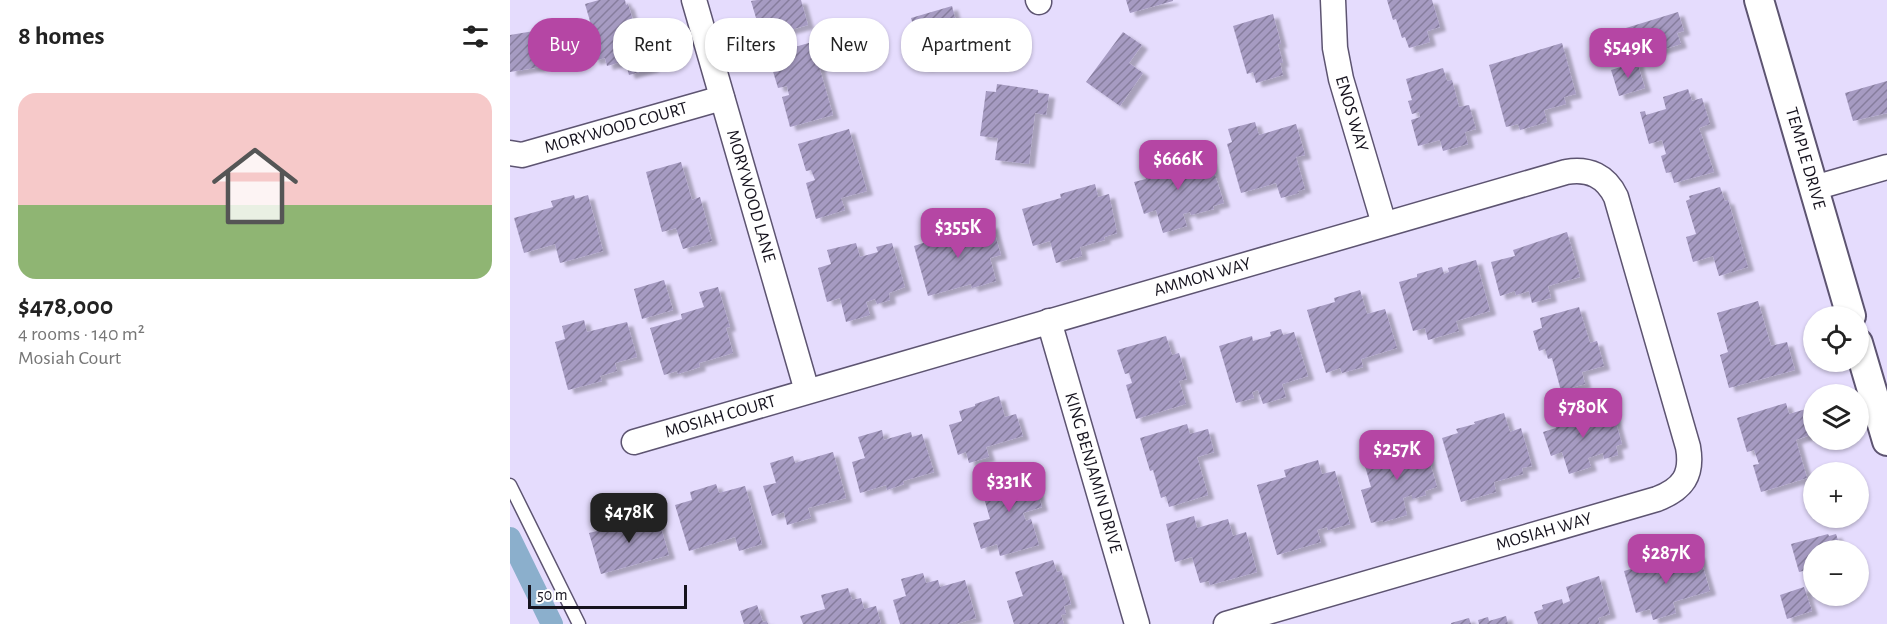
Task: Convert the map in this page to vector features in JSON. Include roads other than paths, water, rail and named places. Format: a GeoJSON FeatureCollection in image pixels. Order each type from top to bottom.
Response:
{"type":"FeatureCollection","features":[{"type":"Feature","properties":{"kind":"street","name":"MORYWOOD LANE"},"geometry":{"type":"LineString","coordinates":[[694,0],[807,391]]}},
{"type":"Feature","properties":{"kind":"street","name":"ENOS WAY"},"geometry":{"type":"LineString","coordinates":[[1333,0],[1335,48],[1341,79],[1384,224]]}},
{"type":"Feature","properties":{"kind":"street","name":"TEMPLE DRIVE"},"geometry":{"type":"LineString","coordinates":[[1759,0],[1848,306]]}},
{"type":"Feature","properties":{"kind":"street","name":"MORYWOOD COURT"},"geometry":{"type":"LineString","coordinates":[[510,153],[522,155],[722,98]]}},
{"type":"Feature","properties":{"kind":"street"},"geometry":{"type":"LineString","coordinates":[[1814,188],[1887,167]]}},
{"type":"Feature","properties":{"kind":"street","name":"AMMON WAY"},"geometry":{"type":"LineString","coordinates":[[807,391],[1566,172],[1588,171],[1598,176]]}},
{"type":"Feature","properties":{"kind":"street","name":"MOSIAH WAY"},"geometry":{"type":"LineString","coordinates":[[1226,624],[1657,499],[1679,487],[1686,478],[1689,468],[1688,447],[1616,197],[1612,188],[1598,176]]}},
{"type":"Feature","properties":{"kind":"street","name":"KING BENJAMIN DRIVE"},"geometry":{"type":"LineString","coordinates":[[1049,321],[1137,624]]}},
{"type":"Feature","properties":{"kind":"street"},"geometry":{"type":"LineString","coordinates":[[1867,372],[1887,441]]}},
{"type":"Feature","properties":{"kind":"street","name":"MOSIAH COURT"},"geometry":{"type":"LineString","coordinates":[[634,442],[807,391]]}},
{"type":"Feature","properties":{"kind":"lane"},"geometry":{"type":"LineString","coordinates":[[510,485],[579,624]]}},
{"type":"Feature","properties":{"kind":"waterway"},"geometry":{"type":"LineString","coordinates":[[510,538],[552,624]]}}]}
